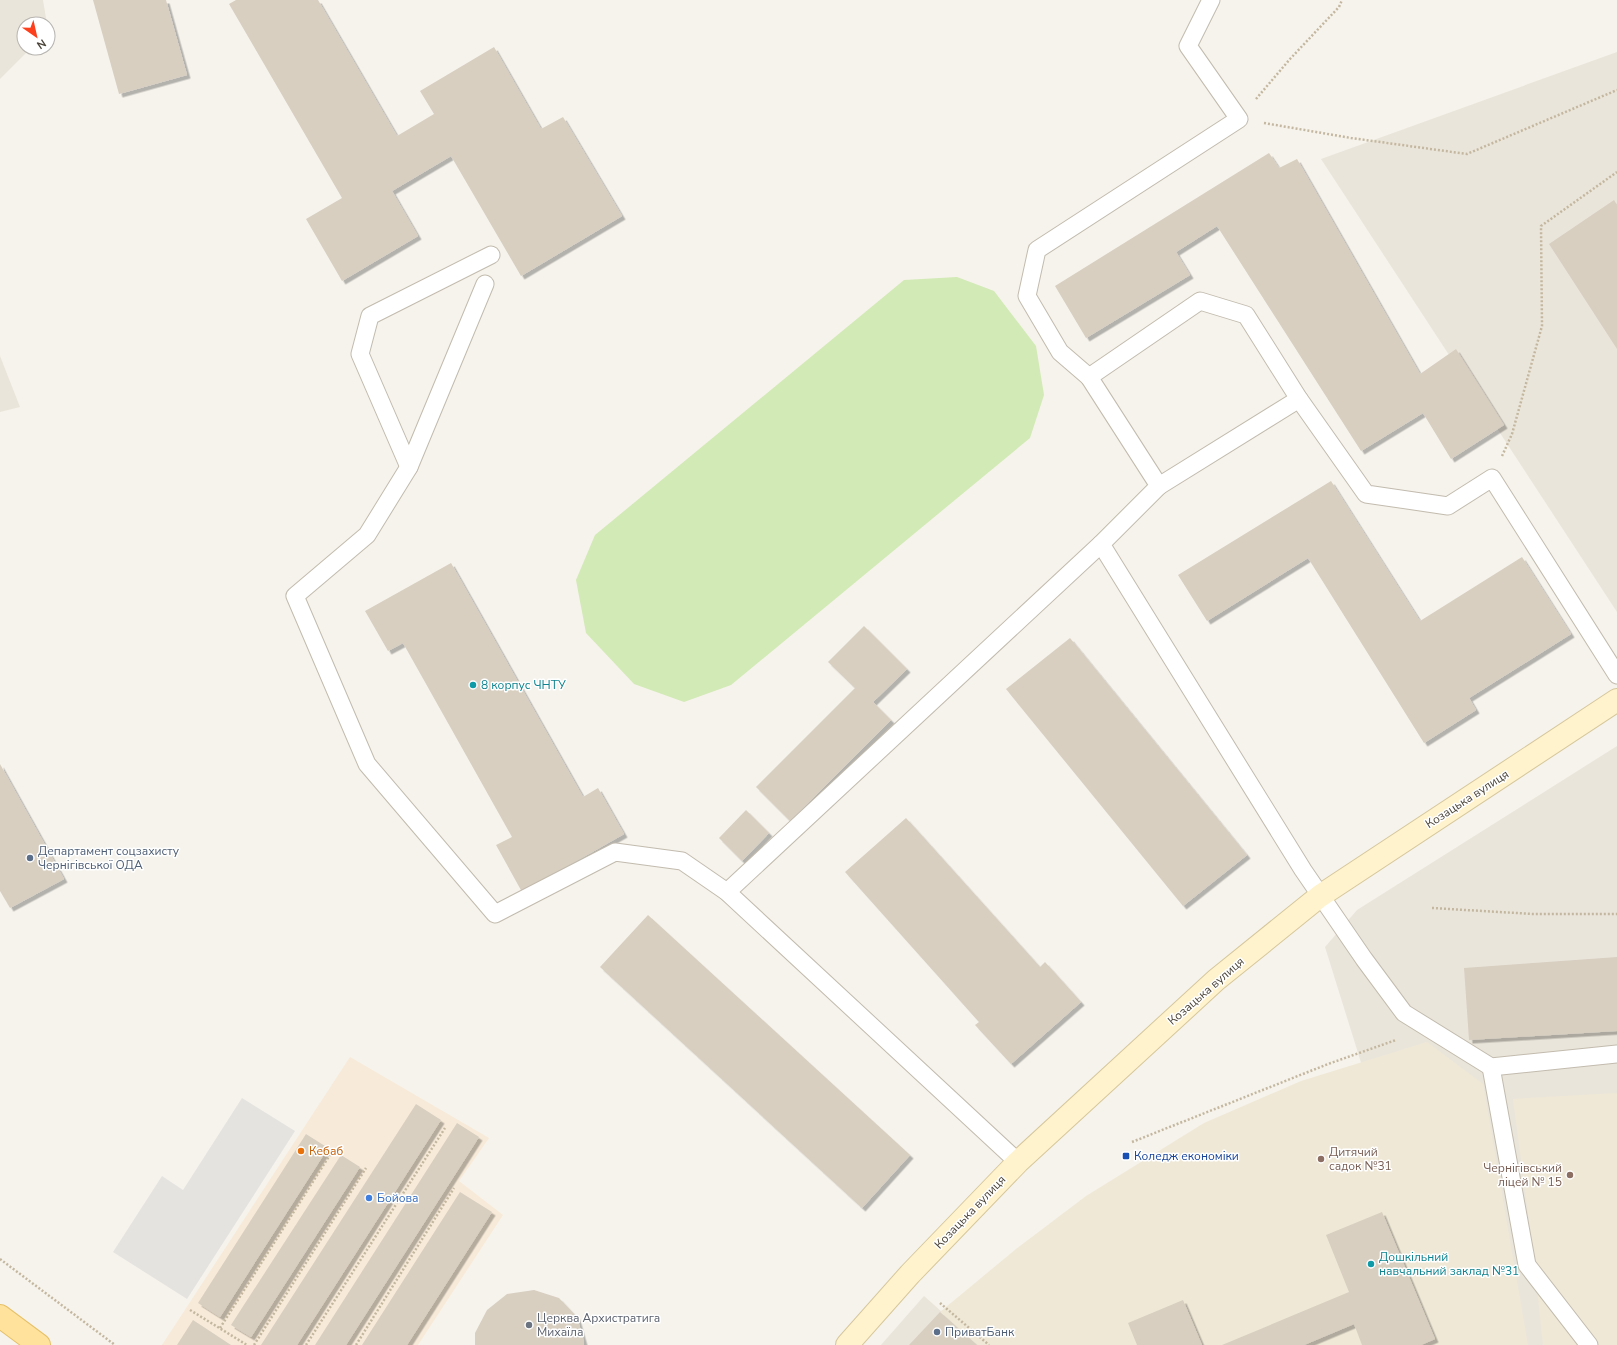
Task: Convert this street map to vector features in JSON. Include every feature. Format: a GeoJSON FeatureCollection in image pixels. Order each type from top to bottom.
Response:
{"type":"FeatureCollection","features":[{"type":"Feature","properties":{"kind":"main road","name":"Козацька вулиця"},"geometry":{"type":"LineString","coordinates":[[847,1345],[910,1274],[1018,1162],[1216,980],[1320,896],[1617,700]]}},
{"type":"Feature","properties":{"kind":"main road"},"geometry":{"type":"LineString","coordinates":[[0,1316],[39,1345]]}},
{"type":"Feature","properties":{"kind":"lane"},"geometry":{"type":"LineString","coordinates":[[1159,486],[1089,377],[1060,352],[1027,296],[1037,250],[1240,119],[1188,46],[1211,0]]}},
{"type":"Feature","properties":{"kind":"lane"},"geometry":{"type":"LineString","coordinates":[[409,467],[360,354],[370,316],[491,255]]}},
{"type":"Feature","properties":{"kind":"lane"},"geometry":{"type":"LineString","coordinates":[[485,284],[409,467],[367,534],[294,596],[367,764],[495,914],[615,852],[682,862],[727,892],[1018,1162]]}},
{"type":"Feature","properties":{"kind":"lane"},"geometry":{"type":"LineString","coordinates":[[1089,377],[1200,301],[1246,315],[1299,400],[1366,494],[1448,506],[1492,478],[1617,675]]}},
{"type":"Feature","properties":{"kind":"lane"},"geometry":{"type":"LineString","coordinates":[[727,892],[1101,544],[1159,486],[1299,400]]}},
{"type":"Feature","properties":{"kind":"lane"},"geometry":{"type":"LineString","coordinates":[[1101,544],[1320,896],[1404,1013],[1491,1067],[1617,1054]]}},
{"type":"Feature","properties":{"kind":"lane"},"geometry":{"type":"LineString","coordinates":[[1491,1067],[1527,1265],[1589,1345]]}},
{"type":"Feature","properties":{"kind":"path"},"geometry":{"type":"LineString","coordinates":[[1240,119],[1290,59],[1339,7],[1342,0]]}},
{"type":"Feature","properties":{"kind":"path"},"geometry":{"type":"LineString","coordinates":[[1240,119],[1351,138],[1467,154],[1617,90]]}},
{"type":"Feature","properties":{"kind":"path"},"geometry":{"type":"LineString","coordinates":[[1492,478],[1512,434],[1542,326],[1541,226],[1617,172]]}},
{"type":"Feature","properties":{"kind":"path"},"geometry":{"type":"LineString","coordinates":[[1432,908],[1533,914],[1617,914]]}},
{"type":"Feature","properties":{"kind":"path"},"geometry":{"type":"LineString","coordinates":[[1132,1142],[1328,1064],[1429,1028]]}},
{"type":"Feature","properties":{"kind":"path"},"geometry":{"type":"LineString","coordinates":[[306,1345],[445,1128]]}},
{"type":"Feature","properties":{"kind":"path"},"geometry":{"type":"LineString","coordinates":[[220,1328],[333,1150]]}},
{"type":"Feature","properties":{"kind":"path"},"geometry":{"type":"LineString","coordinates":[[254,1345],[366,1168]]}},
{"type":"Feature","properties":{"kind":"path"},"geometry":{"type":"LineString","coordinates":[[356,1345],[454,1188]]}},
{"type":"Feature","properties":{"kind":"path"},"geometry":{"type":"LineString","coordinates":[[0,1259],[115,1345]]}},
{"type":"Feature","properties":{"kind":"path"},"geometry":{"type":"LineString","coordinates":[[940,1303],[989,1345]]}},
{"type":"Feature","properties":{"kind":"path"},"geometry":{"type":"LineString","coordinates":[[190,1310],[247,1345]]}},
{"type":"Feature","properties":{"kind":"shaded area"},"geometry":{"type":"Polygon","coordinates":[[[0,0],[43,0],[46,16],[16,16],[16,56],[23,56],[0,79],[0,0]]]}},
{"type":"Feature","properties":{"kind":"shaded area"},"geometry":{"type":"Polygon","coordinates":[[[1617,52],[1617,612],[1321,159],[1617,52]]]}},
{"type":"Feature","properties":{"kind":"shaded area"},"geometry":{"type":"Polygon","coordinates":[[[0,356],[20,407],[0,412],[0,356]]]}},
{"type":"Feature","properties":{"kind":"shaded area"},"geometry":{"type":"Polygon","coordinates":[[[1617,746],[1617,1345],[1449,1345],[1325,947],[1357,910],[1617,746]]]}},
{"type":"Feature","properties":{"kind":"shaded area","name":"Дитячий садок №31"},"geometry":{"type":"Polygon","coordinates":[[[1427,1042],[1483,1084],[1528,1345],[977,1345],[940,1312],[1016,1249],[1086,1196],[1204,1123],[1301,1081],[1427,1042]]]}},
{"type":"Feature","properties":{"kind":"shaded area","name":"Бойова"},"geometry":{"type":"Polygon","coordinates":[[[350,1057],[489,1138],[459,1181],[503,1215],[418,1345],[162,1345],[350,1057]]]}},
{"type":"Feature","properties":{"kind":"shaded area","name":"Чернігівський ліцей № 15"},"geometry":{"type":"Polygon","coordinates":[[[1617,1093],[1617,1345],[1543,1345],[1533,1250],[1513,1099],[1617,1093]]]}},
{"type":"Feature","properties":{"kind":"shaded area"},"geometry":{"type":"Polygon","coordinates":[[[242,1098],[295,1131],[187,1299],[113,1252],[162,1176],[183,1190],[242,1098]]]}},
{"type":"Feature","properties":{"kind":"shaded area"},"geometry":{"type":"Polygon","coordinates":[[[924,1296],[979,1345],[881,1345],[924,1296]]]}},
{"type":"Feature","properties":{"kind":"green space"},"geometry":{"type":"Polygon","coordinates":[[[957,277],[994,291],[1036,346],[1044,395],[1030,438],[731,685],[684,702],[634,684],[586,633],[576,580],[595,535],[904,280],[957,277]]]}},
{"type":"Feature","properties":{"kind":"building"},"geometry":{"type":"Polygon","coordinates":[[[93,0],[166,0],[187,75],[119,94],[93,0]]]}},
{"type":"Feature","properties":{"kind":"building"},"geometry":{"type":"Polygon","coordinates":[[[236,0],[318,0],[397,136],[434,114],[420,91],[494,47],[541,129],[563,117],[622,216],[521,276],[451,156],[392,191],[418,236],[342,281],[306,219],[342,198],[229,4],[236,0]]]}},
{"type":"Feature","properties":{"kind":"building"},"geometry":{"type":"Polygon","coordinates":[[[1269,153],[1279,168],[1297,159],[1420,374],[1456,349],[1504,425],[1451,459],[1423,413],[1361,451],[1217,226],[1176,252],[1190,275],[1086,338],[1055,286],[1269,153]]]}},
{"type":"Feature","properties":{"kind":"building"},"geometry":{"type":"Polygon","coordinates":[[[1614,200],[1617,205],[1617,349],[1549,244],[1614,200]]]}},
{"type":"Feature","properties":{"kind":"building"},"geometry":{"type":"Polygon","coordinates":[[[1331,481],[1420,621],[1522,557],[1571,634],[1469,698],[1476,710],[1424,743],[1308,558],[1207,621],[1178,575],[1331,481]]]}},
{"type":"Feature","properties":{"kind":"building","name":"8 корпус ЧНТУ"},"geometry":{"type":"Polygon","coordinates":[[[451,563],[583,797],[598,788],[624,834],[522,892],[496,845],[512,837],[403,643],[388,651],[365,611],[451,563]]]}},
{"type":"Feature","properties":{"kind":"building"},"geometry":{"type":"Polygon","coordinates":[[[864,626],[907,669],[873,702],[891,720],[790,821],[756,787],[855,688],[828,662],[864,626]]]}},
{"type":"Feature","properties":{"kind":"building"},"geometry":{"type":"Polygon","coordinates":[[[1070,638],[1247,855],[1183,906],[1006,689],[1070,638]]]}},
{"type":"Feature","properties":{"kind":"building"},"geometry":{"type":"Polygon","coordinates":[[[0,764],[64,879],[10,908],[0,891],[0,764]]]}},
{"type":"Feature","properties":{"kind":"building"},"geometry":{"type":"Polygon","coordinates":[[[746,810],[769,833],[742,861],[719,838],[746,810]]]}},
{"type":"Feature","properties":{"kind":"building"},"geometry":{"type":"Polygon","coordinates":[[[906,818],[1040,967],[1045,962],[1081,1002],[1011,1064],[975,1025],[979,1022],[845,872],[906,818]]]}},
{"type":"Feature","properties":{"kind":"building"},"geometry":{"type":"Polygon","coordinates":[[[648,915],[910,1155],[862,1208],[600,967],[648,915]]]}},
{"type":"Feature","properties":{"kind":"building"},"geometry":{"type":"Polygon","coordinates":[[[1617,957],[1617,1031],[1469,1040],[1464,968],[1617,957]]]}},
{"type":"Feature","properties":{"kind":"building"},"geometry":{"type":"Polygon","coordinates":[[[416,1104],[441,1120],[297,1345],[261,1345],[416,1104]]]}},
{"type":"Feature","properties":{"kind":"building"},"geometry":{"type":"Polygon","coordinates":[[[457,1123],[479,1137],[346,1345],[315,1345],[457,1123]]]}},
{"type":"Feature","properties":{"kind":"building"},"geometry":{"type":"Polygon","coordinates":[[[306,1134],[328,1148],[220,1317],[198,1303],[306,1134]]]}},
{"type":"Feature","properties":{"kind":"building"},"geometry":{"type":"Polygon","coordinates":[[[341,1155],[360,1167],[251,1337],[231,1325],[341,1155]]]}},
{"type":"Feature","properties":{"kind":"building"},"geometry":{"type":"Polygon","coordinates":[[[460,1192],[492,1212],[407,1345],[362,1345],[460,1192]]]}},
{"type":"Feature","properties":{"kind":"building","name":"Дошкільний навчальний заклад №31"},"geometry":{"type":"Polygon","coordinates":[[[1382,1212],[1435,1339],[1421,1345],[1362,1345],[1354,1324],[1304,1345],[1222,1345],[1349,1292],[1326,1235],[1382,1212]]]}},
{"type":"Feature","properties":{"kind":"building","name":"Церква Архистратига Михаїла"},"geometry":{"type":"Polygon","coordinates":[[[534,1290],[559,1298],[577,1317],[584,1345],[475,1345],[475,1333],[487,1310],[507,1294],[534,1290]]]}},
{"type":"Feature","properties":{"kind":"building"},"geometry":{"type":"Polygon","coordinates":[[[1183,1300],[1202,1345],[1137,1345],[1128,1323],[1183,1300]]]}},
{"type":"Feature","properties":{"kind":"building"},"geometry":{"type":"Polygon","coordinates":[[[940,1312],[977,1345],[909,1345],[940,1312]]]}},
{"type":"Feature","properties":{"kind":"building"},"geometry":{"type":"Polygon","coordinates":[[[193,1320],[231,1345],[177,1345],[193,1320]]]}},
{"type":"Feature","properties":{"kind":"place","name":"8 корпус ЧНТУ"},"geometry":{"type":"Point","coordinates":[473,685]}},
{"type":"Feature","properties":{"kind":"place","name":"Департамент соцзахисту Чернігівської ОДА"},"geometry":{"type":"Point","coordinates":[30,858]}},
{"type":"Feature","properties":{"kind":"place","name":"Кебаб"},"geometry":{"type":"Point","coordinates":[301,1151]}},
{"type":"Feature","properties":{"kind":"place","name":"Коледж економіки"},"geometry":{"type":"Point","coordinates":[1126,1156]}},
{"type":"Feature","properties":{"kind":"place","name":"Дитячий садок №31"},"geometry":{"type":"Point","coordinates":[1321,1159]}},
{"type":"Feature","properties":{"kind":"place","name":"Чернігівський ліцей № 15"},"geometry":{"type":"Point","coordinates":[1570,1175]}},
{"type":"Feature","properties":{"kind":"place","name":"Бойова"},"geometry":{"type":"Point","coordinates":[369,1198]}},
{"type":"Feature","properties":{"kind":"place","name":"Дошкільний навчальний заклад №31"},"geometry":{"type":"Point","coordinates":[1371,1264]}},
{"type":"Feature","properties":{"kind":"place","name":"Церква Архистратига Михаїла"},"geometry":{"type":"Point","coordinates":[529,1325]}},
{"type":"Feature","properties":{"kind":"place","name":"ПриватБанк"},"geometry":{"type":"Point","coordinates":[937,1332]}}]}
